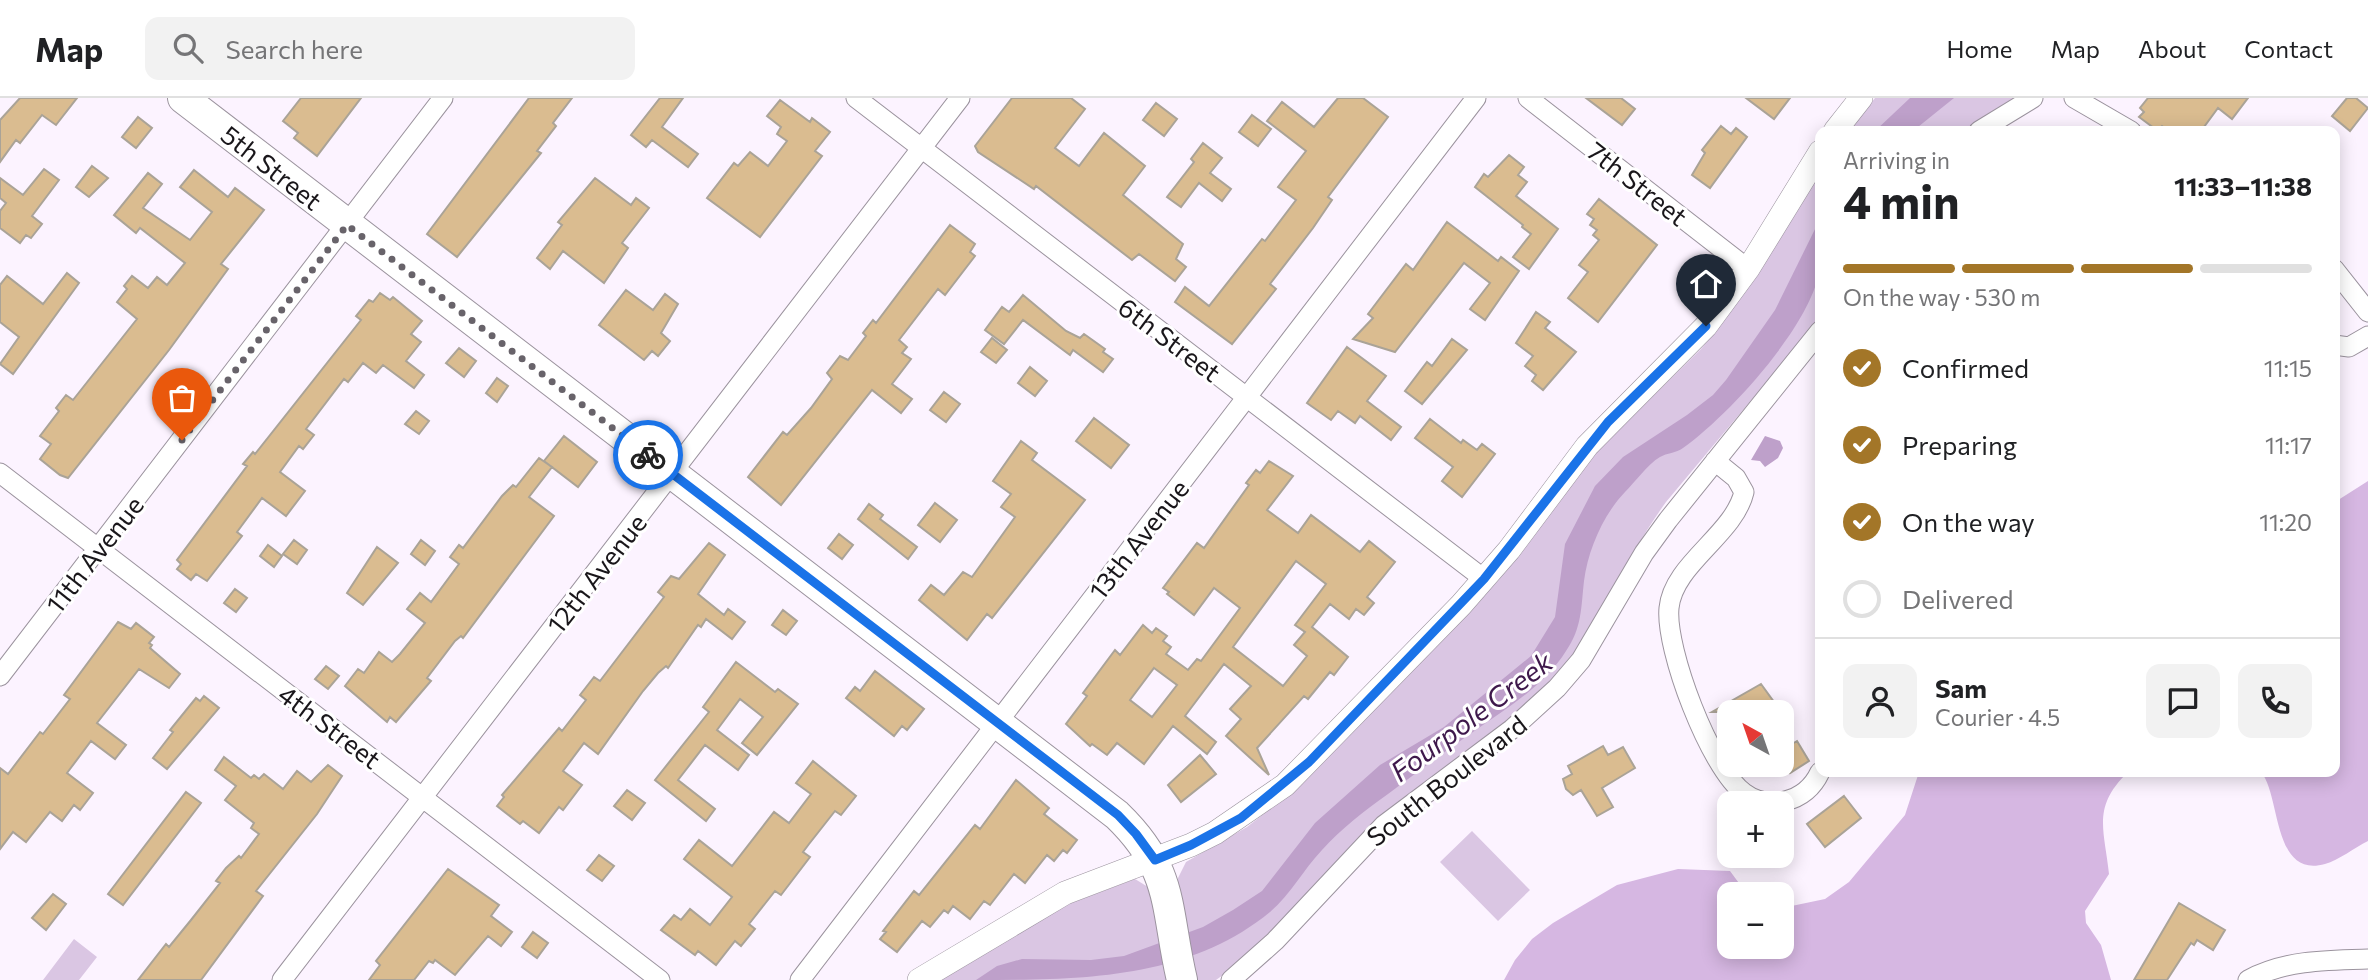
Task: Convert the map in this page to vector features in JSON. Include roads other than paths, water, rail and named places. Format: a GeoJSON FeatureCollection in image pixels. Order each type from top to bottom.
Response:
{"type":"FeatureCollection","features":[{"type":"Feature","properties":{"kind":"main road","name":"5th Street"},"geometry":{"type":"LineString","coordinates":[[183,98],[1118,815],[1155,860],[1170,911],[1182,979]]}},
{"type":"Feature","properties":{"kind":"street","name":"11th Avenue"},"geometry":{"type":"LineString","coordinates":[[0,676],[443,98]]}},
{"type":"Feature","properties":{"kind":"street","name":"6th Street"},"geometry":{"type":"LineString","coordinates":[[856,98],[1484,579]]}},
{"type":"Feature","properties":{"kind":"street","name":"12th Avenue"},"geometry":{"type":"LineString","coordinates":[[282,980],[960,98]]}},
{"type":"Feature","properties":{"kind":"street","name":"13th Avenue"},"geometry":{"type":"LineString","coordinates":[[800,980],[1475,98]]}},
{"type":"Feature","properties":{"kind":"street","name":"7th Street"},"geometry":{"type":"LineString","coordinates":[[1528,98],[1748,269]]}},
{"type":"Feature","properties":{"kind":"street"},"geometry":{"type":"LineString","coordinates":[[1839,126],[1861,98]]}},
{"type":"Feature","properties":{"kind":"street"},"geometry":{"type":"LineString","coordinates":[[1987,126],[2033,98]]}},
{"type":"Feature","properties":{"kind":"street"},"geometry":{"type":"LineString","coordinates":[[2074,98],[2122,126]]}},
{"type":"Feature","properties":{"kind":"street"},"geometry":{"type":"LineString","coordinates":[[919,980],[1065,893],[1155,860],[1224,828],[1285,785],[1484,579],[1587,446],[1685,350],[1748,269],[1815,160]]}},
{"type":"Feature","properties":{"kind":"street"},"geometry":{"type":"LineString","coordinates":[[2340,277],[2368,312]]}},
{"type":"Feature","properties":{"kind":"street"},"geometry":{"type":"LineString","coordinates":[[2340,345],[2349,346],[2368,336]]}},
{"type":"Feature","properties":{"kind":"street","name":"South Boulevard"},"geometry":{"type":"LineString","coordinates":[[1231,980],[1275,942],[1384,825],[1511,729],[1557,688],[1599,632],[1644,553],[1815,337]]}},
{"type":"Feature","properties":{"kind":"street"},"geometry":{"type":"LineString","coordinates":[[1716,461],[1737,478],[1744,492],[1731,518],[1684,576],[1669,605],[1674,642],[1689,694],[1699,723],[1726,772],[1746,795],[1774,803],[1789,800],[1804,793],[1816,777]]}},
{"type":"Feature","properties":{"kind":"street","name":"4th Street"},"geometry":{"type":"LineString","coordinates":[[0,472],[660,980]]}},
{"type":"Feature","properties":{"kind":"street"},"geometry":{"type":"LineString","coordinates":[[2248,980],[2279,967],[2368,959]]}},
{"type":"Feature","properties":{"kind":"water"},"geometry":{"type":"Polygon","coordinates":[[[1910,98],[1954,98],[1919,126],[1880,126],[1910,98]]]}},
{"type":"Feature","properties":{"kind":"water","name":"Fourpole Creek"},"geometry":{"type":"Polygon","coordinates":[[[1815,229],[1815,287],[1802,316],[1766,367],[1723,414],[1683,448],[1655,460],[1617,501],[1603,522],[1589,557],[1580,618],[1571,642],[1557,664],[1536,686],[1353,820],[1322,850],[1270,912],[1238,934],[1204,951],[1130,972],[1054,979],[976,980],[997,966],[1022,959],[1091,960],[1124,956],[1203,927],[1262,891],[1315,823],[1380,765],[1444,727],[1531,656],[1555,617],[1565,544],[1595,486],[1623,457],[1713,395],[1775,310],[1815,229]]]}},
{"type":"Feature","properties":{"kind":"water"},"geometry":{"type":"Polygon","coordinates":[[[1765,436],[1780,441],[1783,448],[1778,458],[1765,467],[1760,461],[1751,460],[1765,436]]]}}]}
